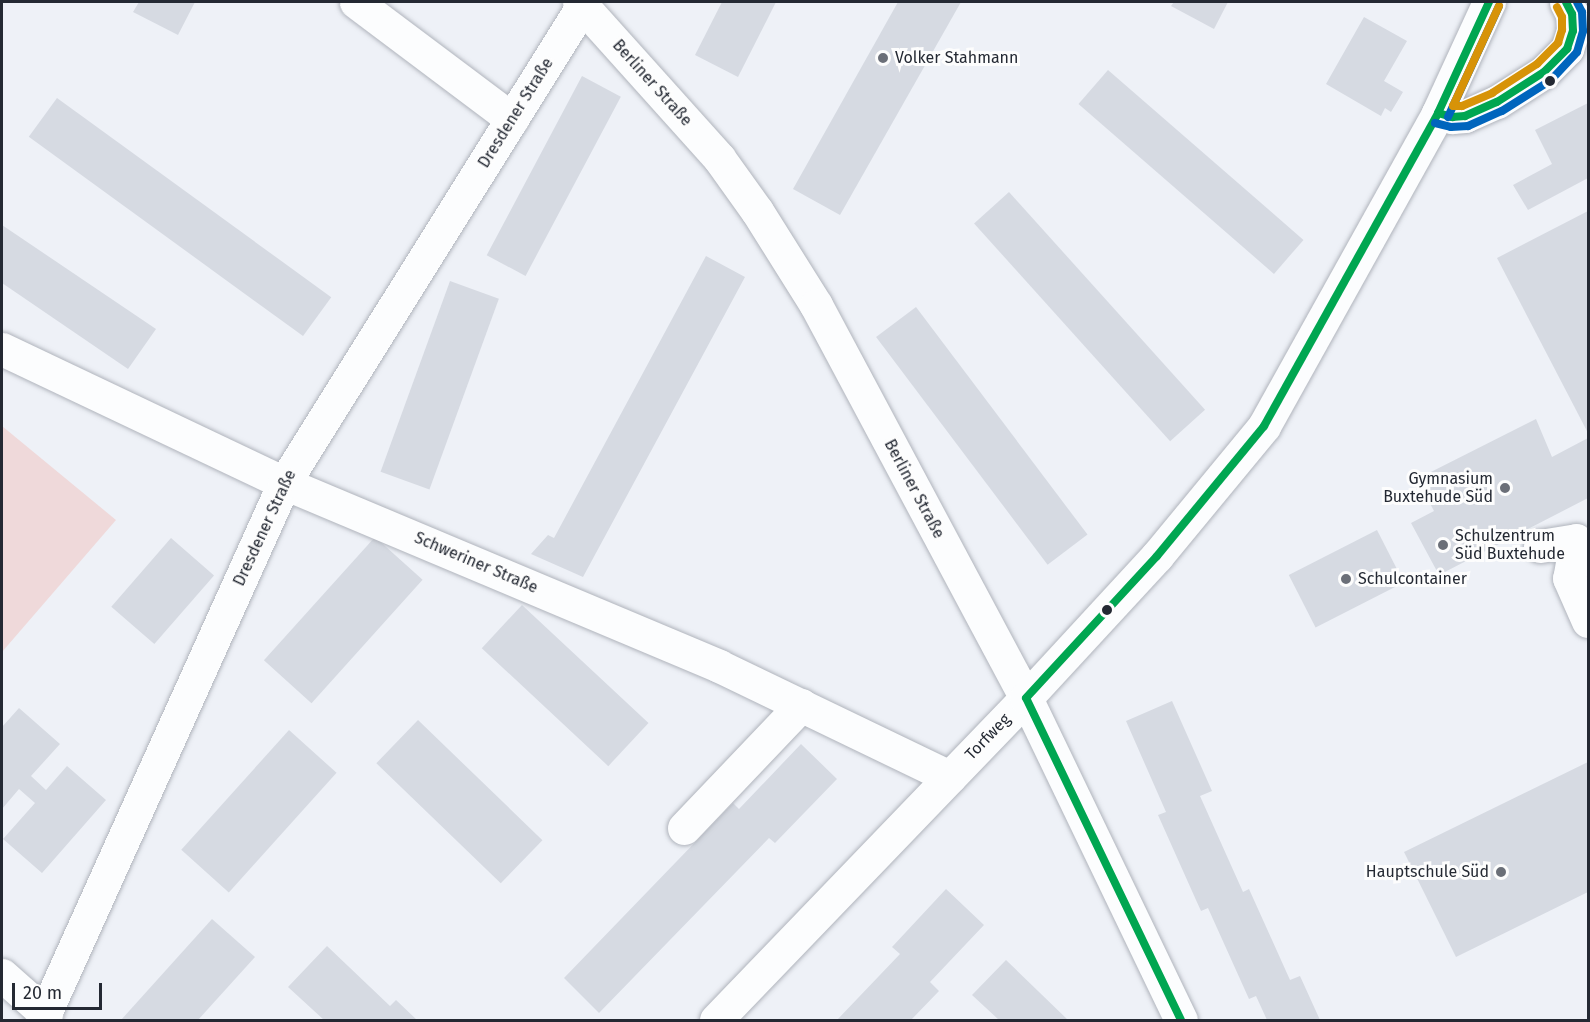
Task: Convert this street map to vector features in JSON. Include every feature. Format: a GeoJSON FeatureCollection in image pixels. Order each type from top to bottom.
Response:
{"type":"FeatureCollection","features":[{"type":"Feature","properties":{"kind":"street"},"geometry":{"type":"LineString","coordinates":[[356,2],[512,119]]}},
{"type":"Feature","properties":{"kind":"street","name":"Torfweg"},"geometry":{"type":"LineString","coordinates":[[716,1020],[1026,698],[1157,556],[1264,426],[1438,112],[1489,2]]}},
{"type":"Feature","properties":{"kind":"street"},"geometry":{"type":"LineString","coordinates":[[1438,112],[1452,117],[1465,116],[1497,102],[1544,72],[1578,44],[1573,31],[1572,14],[1566,2]]}},
{"type":"Feature","properties":{"kind":"street","name":"Dresdener Straße"},"geometry":{"type":"LineString","coordinates":[[44,1017],[284,483],[512,119],[581,3]]}},
{"type":"Feature","properties":{"kind":"street","name":"Berliner Straße"},"geometry":{"type":"LineString","coordinates":[[581,3],[719,158],[763,220],[816,305],[1026,698],[1181,1020]]}},
{"type":"Feature","properties":{"kind":"street","name":"Schweriner Straße"},"geometry":{"type":"LineString","coordinates":[[2,349],[284,483],[706,660],[950,777]]}},
{"type":"Feature","properties":{"kind":"street"},"geometry":{"type":"LineString","coordinates":[[1540,546],[1576,540],[1569,578],[1588,621]]}},
{"type":"Feature","properties":{"kind":"street"},"geometry":{"type":"LineString","coordinates":[[684,828],[801,705]]}},
{"type":"Feature","properties":{"kind":"street"},"geometry":{"type":"LineString","coordinates":[[2,975],[44,1017]]}},
{"type":"Feature","properties":{"kind":"shaded area"},"geometry":{"type":"Polygon","coordinates":[[[2,426],[116,520],[2,652],[2,426]]]}},
{"type":"Feature","properties":{"kind":"building"},"geometry":{"type":"Polygon","coordinates":[[[139,2],[195,2],[178,35],[133,12],[139,2]]]}},
{"type":"Feature","properties":{"kind":"building"},"geometry":{"type":"Polygon","coordinates":[[[722,2],[776,2],[738,77],[695,55],[722,2]]]}},
{"type":"Feature","properties":{"kind":"building"},"geometry":{"type":"Polygon","coordinates":[[[898,2],[961,2],[840,215],[793,189],[898,2]]]}},
{"type":"Feature","properties":{"kind":"building"},"geometry":{"type":"Polygon","coordinates":[[[1174,2],[1228,2],[1214,29],[1171,6],[1174,2]]]}},
{"type":"Feature","properties":{"kind":"building"},"geometry":{"type":"Polygon","coordinates":[[[1364,17],[1407,41],[1384,81],[1403,92],[1391,112],[1385,108],[1381,116],[1326,84],[1364,17]]]}},
{"type":"Feature","properties":{"kind":"building"},"geometry":{"type":"Polygon","coordinates":[[[1108,70],[1303,240],[1274,274],[1078,104],[1108,70]]]}},
{"type":"Feature","properties":{"kind":"building"},"geometry":{"type":"Polygon","coordinates":[[[582,76],[621,97],[526,276],[487,255],[582,76]]]}},
{"type":"Feature","properties":{"kind":"building"},"geometry":{"type":"Polygon","coordinates":[[[57,98],[331,297],[303,336],[29,137],[57,98]]]}},
{"type":"Feature","properties":{"kind":"building"},"geometry":{"type":"Polygon","coordinates":[[[1588,103],[1588,178],[1528,210],[1513,185],[1552,164],[1535,130],[1588,103]]]}},
{"type":"Feature","properties":{"kind":"building"},"geometry":{"type":"Polygon","coordinates":[[[1009,192],[1205,410],[1170,441],[974,223],[1009,192]]]}},
{"type":"Feature","properties":{"kind":"building"},"geometry":{"type":"Polygon","coordinates":[[[1588,211],[1588,433],[1497,258],[1588,211]]]}},
{"type":"Feature","properties":{"kind":"building"},"geometry":{"type":"Polygon","coordinates":[[[2,225],[156,329],[128,369],[2,283],[2,225]]]}},
{"type":"Feature","properties":{"kind":"building"},"geometry":{"type":"Polygon","coordinates":[[[706,256],[745,277],[583,577],[531,554],[548,535],[554,538],[706,256]]]}},
{"type":"Feature","properties":{"kind":"building"},"geometry":{"type":"Polygon","coordinates":[[[450,281],[499,299],[429,490],[381,472],[450,281]]]}},
{"type":"Feature","properties":{"kind":"building"},"geometry":{"type":"Polygon","coordinates":[[[916,307],[1088,535],[1048,565],[876,337],[916,307]]]}},
{"type":"Feature","properties":{"kind":"building","name":"Gymnasium Buxtehude Süd"},"geometry":{"type":"Polygon","coordinates":[[[1536,419],[1552,457],[1588,438],[1588,498],[1439,575],[1411,523],[1434,511],[1417,479],[1536,419]]]}},
{"type":"Feature","properties":{"kind":"building","name":"Schulcontainer"},"geometry":{"type":"Polygon","coordinates":[[[1377,530],[1404,583],[1316,628],[1289,575],[1377,530]]]}},
{"type":"Feature","properties":{"kind":"building"},"geometry":{"type":"Polygon","coordinates":[[[375,537],[423,580],[311,703],[264,660],[375,537]]]}},
{"type":"Feature","properties":{"kind":"building"},"geometry":{"type":"Polygon","coordinates":[[[171,538],[214,575],[154,644],[111,607],[171,538]]]}},
{"type":"Feature","properties":{"kind":"building"},"geometry":{"type":"Polygon","coordinates":[[[522,605],[649,723],[608,766],[482,648],[522,605]]]}},
{"type":"Feature","properties":{"kind":"building"},"geometry":{"type":"Polygon","coordinates":[[[1172,701],[1212,791],[1200,796],[1243,892],[1249,889],[1290,980],[1300,976],[1320,1020],[1267,1020],[1256,996],[1249,999],[1208,908],[1201,911],[1158,815],[1166,812],[1126,721],[1172,701]]]}},
{"type":"Feature","properties":{"kind":"building"},"geometry":{"type":"Polygon","coordinates":[[[19,708],[60,744],[31,776],[46,790],[67,766],[106,800],[42,873],[3,839],[35,803],[19,789],[2,809],[2,727],[19,708]]]}},
{"type":"Feature","properties":{"kind":"building"},"geometry":{"type":"Polygon","coordinates":[[[418,720],[542,840],[501,883],[376,763],[418,720]]]}},
{"type":"Feature","properties":{"kind":"building"},"geometry":{"type":"Polygon","coordinates":[[[289,730],[337,773],[229,892],[181,850],[289,730]]]}},
{"type":"Feature","properties":{"kind":"building"},"geometry":{"type":"Polygon","coordinates":[[[801,744],[837,779],[775,843],[769,838],[599,1013],[564,978],[733,803],[739,809],[801,744]]]}},
{"type":"Feature","properties":{"kind":"building","name":"Hauptschule Süd"},"geometry":{"type":"Polygon","coordinates":[[[1588,762],[1588,892],[1456,957],[1404,852],[1588,762]]]}},
{"type":"Feature","properties":{"kind":"building"},"geometry":{"type":"Polygon","coordinates":[[[946,889],[984,925],[930,982],[939,991],[911,1020],[837,1020],[900,954],[892,947],[946,889]]]}},
{"type":"Feature","properties":{"kind":"building"},"geometry":{"type":"Polygon","coordinates":[[[212,919],[255,957],[198,1020],[121,1020],[212,919]]]}},
{"type":"Feature","properties":{"kind":"building"},"geometry":{"type":"Polygon","coordinates":[[[327,946],[390,1006],[396,1000],[417,1020],[324,1020],[288,987],[327,946]]]}},
{"type":"Feature","properties":{"kind":"building"},"geometry":{"type":"Polygon","coordinates":[[[1006,960],[1068,1020],[999,1020],[972,995],[1006,960]]]}},
{"type":"Feature","properties":{"kind":"transit line"},"geometry":{"type":"LineString","coordinates":[[1181,1020],[1026,698],[1157,556],[1264,426],[1438,113],[1489,2]]}},
{"type":"Feature","properties":{"kind":"transit line"},"geometry":{"type":"LineString","coordinates":[[1438,113],[1452,117],[1465,116],[1497,102],[1544,72],[1567,49],[1573,31],[1572,14],[1566,2]]}},
{"type":"Feature","properties":{"kind":"transit line"},"geometry":{"type":"LineString","coordinates":[[1435,123],[1451,127],[1468,126],[1502,111],[1551,80],[1577,52],[1583,31],[1582,12],[1577,2]]}},
{"type":"Feature","properties":{"kind":"transit line"},"geometry":{"type":"LineString","coordinates":[[1448,117],[1499,6]]}},
{"type":"Feature","properties":{"kind":"transit line"},"geometry":{"type":"LineString","coordinates":[[1499,6],[1453,106],[1462,106],[1492,93],[1537,64],[1558,43],[1562,30],[1562,17],[1557,7]]}},
{"type":"Feature","properties":{"kind":"place","name":"Volker Stahmann"},"geometry":{"type":"Point","coordinates":[883,58]}},
{"type":"Feature","properties":{"kind":"place","name":"Gymnasium Buxtehude Süd"},"geometry":{"type":"Point","coordinates":[1505,488]}},
{"type":"Feature","properties":{"kind":"place","name":"Schulzentrum Süd Buxtehude"},"geometry":{"type":"Point","coordinates":[1443,545]}},
{"type":"Feature","properties":{"kind":"place","name":"Schulcontainer"},"geometry":{"type":"Point","coordinates":[1346,579]}},
{"type":"Feature","properties":{"kind":"place","name":"Hauptschule Süd"},"geometry":{"type":"Point","coordinates":[1501,872]}}]}
